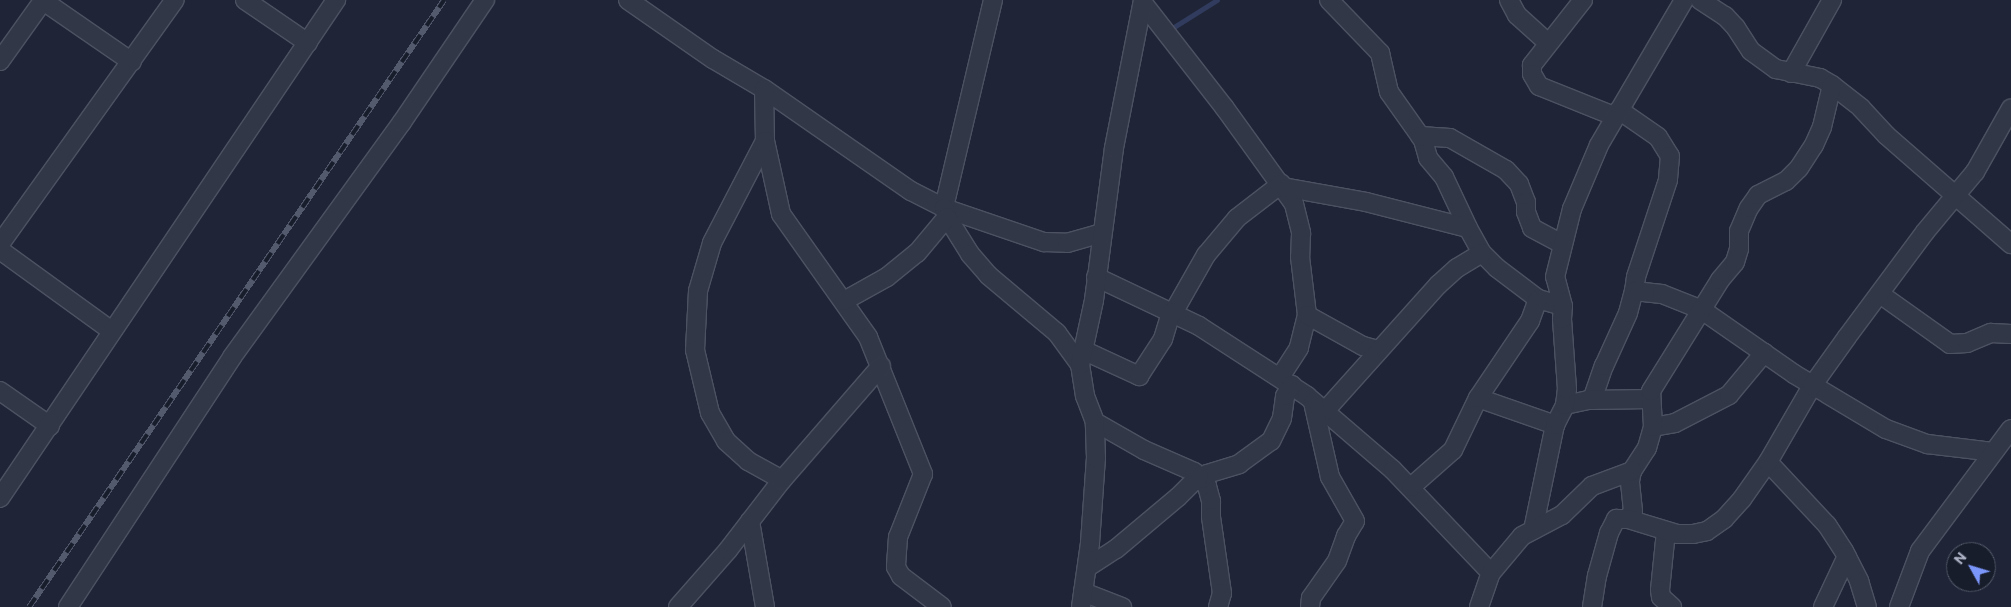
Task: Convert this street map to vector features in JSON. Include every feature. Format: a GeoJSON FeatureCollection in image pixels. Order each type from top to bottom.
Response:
{"type":"FeatureCollection","features":[{"type":"Feature","properties":{"kind":"street"},"geometry":{"type":"LineString","coordinates":[[0,61],[42,0],[132,62]]}},
{"type":"Feature","properties":{"kind":"street"},"geometry":{"type":"LineString","coordinates":[[0,244],[175,0]]}},
{"type":"Feature","properties":{"kind":"street"},"geometry":{"type":"LineString","coordinates":[[245,0],[308,43]]}},
{"type":"Feature","properties":{"kind":"street"},"geometry":{"type":"LineString","coordinates":[[0,498],[336,0]]}},
{"type":"Feature","properties":{"kind":"street"},"geometry":{"type":"LineString","coordinates":[[68,607],[232,357],[402,122],[485,0]]}},
{"type":"Feature","properties":{"kind":"street"},"geometry":{"type":"LineString","coordinates":[[628,0],[713,59],[764,89],[911,191],[945,212],[1044,242],[1067,242],[1102,233]]}},
{"type":"Feature","properties":{"kind":"street"},"geometry":{"type":"LineString","coordinates":[[844,301],[887,276],[917,253],[945,212],[993,0]]}},
{"type":"Feature","properties":{"kind":"street"},"geometry":{"type":"LineString","coordinates":[[1329,0],[1380,53],[1389,92],[1420,136],[1428,158],[1444,177],[1482,253],[1496,268],[1538,299],[1563,306]]}},
{"type":"Feature","properties":{"kind":"street"},"geometry":{"type":"LineString","coordinates":[[1509,0],[1517,15],[1548,43]]}},
{"type":"Feature","properties":{"kind":"street"},"geometry":{"type":"LineString","coordinates":[[1583,0],[1532,66],[1532,74],[1539,86],[1617,113],[1658,137],[1670,156],[1668,180],[1636,277],[1628,313],[1604,366],[1592,400]]}},
{"type":"Feature","properties":{"kind":"street"},"geometry":{"type":"LineString","coordinates":[[1533,530],[1555,425],[1565,405],[1567,389],[1562,327],[1563,306],[1555,277],[1572,208],[1600,144],[1684,0]]}},
{"type":"Feature","properties":{"kind":"street"},"geometry":{"type":"LineString","coordinates":[[1700,0],[1725,16],[1736,28],[1751,51],[1776,69],[1791,74],[1820,78],[1832,85],[1860,108],[1886,135],[2011,244]]}},
{"type":"Feature","properties":{"kind":"street"},"geometry":{"type":"LineString","coordinates":[[1791,74],[1832,0]]}},
{"type":"Feature","properties":{"kind":"street"},"geometry":{"type":"LineString","coordinates":[[1088,567],[1116,549],[1200,478],[1239,464],[1271,441],[1282,418],[1286,381],[1300,348],[1306,315],[1300,257],[1301,233],[1294,204],[1143,2]]}},
{"type":"Feature","properties":{"kind":"street"},"geometry":{"type":"LineString","coordinates":[[1122,607],[1082,599],[1088,567],[1096,458],[1094,422],[1085,396],[1082,358],[1096,277],[1114,148],[1143,2]]}},
{"type":"Feature","properties":{"kind":"street"},"geometry":{"type":"LineString","coordinates":[[1628,519],[1633,511],[1630,481],[1632,471],[1647,448],[1652,427],[1651,391],[1720,280],[1735,262],[1739,249],[1740,230],[1749,208],[1758,195],[1786,181],[1799,168],[1814,145],[1822,127],[1832,85]]}},
{"type":"Feature","properties":{"kind":"street"},"geometry":{"type":"LineString","coordinates":[[764,89],[765,141],[782,214],[801,244],[868,336],[923,474],[898,537],[896,567],[901,576],[942,607]]}},
{"type":"Feature","properties":{"kind":"street"},"geometry":{"type":"LineString","coordinates":[[1592,607],[1609,533],[1616,520],[1628,519],[1666,530],[1693,534],[1707,531],[1724,519],[1742,499],[1768,462],[1812,386],[1924,232],[1975,172],[2011,108]]}},
{"type":"Feature","properties":{"kind":"street"},"geometry":{"type":"LineString","coordinates":[[1420,136],[1450,138],[1506,170],[1519,184],[1532,228],[1562,244]]}},
{"type":"Feature","properties":{"kind":"street"},"geometry":{"type":"LineString","coordinates":[[765,141],[712,243],[698,291],[695,350],[710,413],[726,441],[748,462],[782,480]]}},
{"type":"Feature","properties":{"kind":"street"},"geometry":{"type":"LineString","coordinates":[[945,212],[970,254],[988,275],[1082,358],[1139,376],[1163,338],[1172,313],[1206,255],[1237,218],[1282,186],[1366,202],[1468,228]]}},
{"type":"Feature","properties":{"kind":"street"},"geometry":{"type":"LineString","coordinates":[[0,250],[112,331]]}},
{"type":"Feature","properties":{"kind":"street"},"geometry":{"type":"LineString","coordinates":[[1319,407],[1378,350],[1438,285],[1457,268],[1482,253]]}},
{"type":"Feature","properties":{"kind":"street"},"geometry":{"type":"LineString","coordinates":[[1096,277],[1199,326],[1286,381],[1393,470],[1491,573]]}},
{"type":"Feature","properties":{"kind":"street"},"geometry":{"type":"LineString","coordinates":[[1634,290],[1672,296],[1702,310],[1812,386],[1886,429],[1911,440],[1927,444],[1993,452]]}},
{"type":"Feature","properties":{"kind":"street"},"geometry":{"type":"LineString","coordinates":[[1880,294],[1950,344],[1968,343],[1991,333],[2011,334]]}},
{"type":"Feature","properties":{"kind":"street"},"geometry":{"type":"LineString","coordinates":[[1411,487],[1453,450],[1478,398],[1530,321],[1538,299]]}},
{"type":"Feature","properties":{"kind":"street"},"geometry":{"type":"LineString","coordinates":[[1306,315],[1363,346],[1378,350]]}},
{"type":"Feature","properties":{"kind":"street"},"geometry":{"type":"LineString","coordinates":[[1652,427],[1675,423],[1728,395],[1764,353]]}},
{"type":"Feature","properties":{"kind":"street"},"geometry":{"type":"LineString","coordinates":[[678,607],[782,480],[881,366]]}},
{"type":"Feature","properties":{"kind":"street"},"geometry":{"type":"LineString","coordinates":[[0,391],[50,426]]}},
{"type":"Feature","properties":{"kind":"street"},"geometry":{"type":"LineString","coordinates":[[1478,398],[1555,425]]}},
{"type":"Feature","properties":{"kind":"street"},"geometry":{"type":"LineString","coordinates":[[1565,405],[1592,400],[1650,399]]}},
{"type":"Feature","properties":{"kind":"street"},"geometry":{"type":"LineString","coordinates":[[1310,607],[1311,598],[1336,561],[1346,536],[1355,521],[1330,477],[1319,407]]}},
{"type":"Feature","properties":{"kind":"street"},"geometry":{"type":"LineString","coordinates":[[1094,422],[1200,478],[1207,486],[1211,501],[1211,517],[1224,602]]}},
{"type":"Feature","properties":{"kind":"street"},"geometry":{"type":"LineString","coordinates":[[1899,607],[1920,551],[2011,429]]}},
{"type":"Feature","properties":{"kind":"street"},"geometry":{"type":"LineString","coordinates":[[1768,462],[1827,525],[1847,556],[1859,581],[1867,607]]}},
{"type":"Feature","properties":{"kind":"street"},"geometry":{"type":"LineString","coordinates":[[1479,607],[1491,573],[1522,536],[1562,515],[1592,486],[1632,471]]}},
{"type":"Feature","properties":{"kind":"street"},"geometry":{"type":"LineString","coordinates":[[750,521],[765,607]]}},
{"type":"Feature","properties":{"kind":"street"},"geometry":{"type":"LineString","coordinates":[[1666,530],[1660,590],[1661,597],[1672,607]]}},
{"type":"Feature","properties":{"kind":"street"},"geometry":{"type":"LineString","coordinates":[[1823,607],[1847,556]]}},
{"type":"Feature","properties":{"kind":"waterway"},"geometry":{"type":"LineString","coordinates":[[1171,29],[1217,0]]}},
{"type":"Feature","properties":{"kind":"railway"},"geometry":{"type":"LineString","coordinates":[[29,607],[444,0]]}}]}
